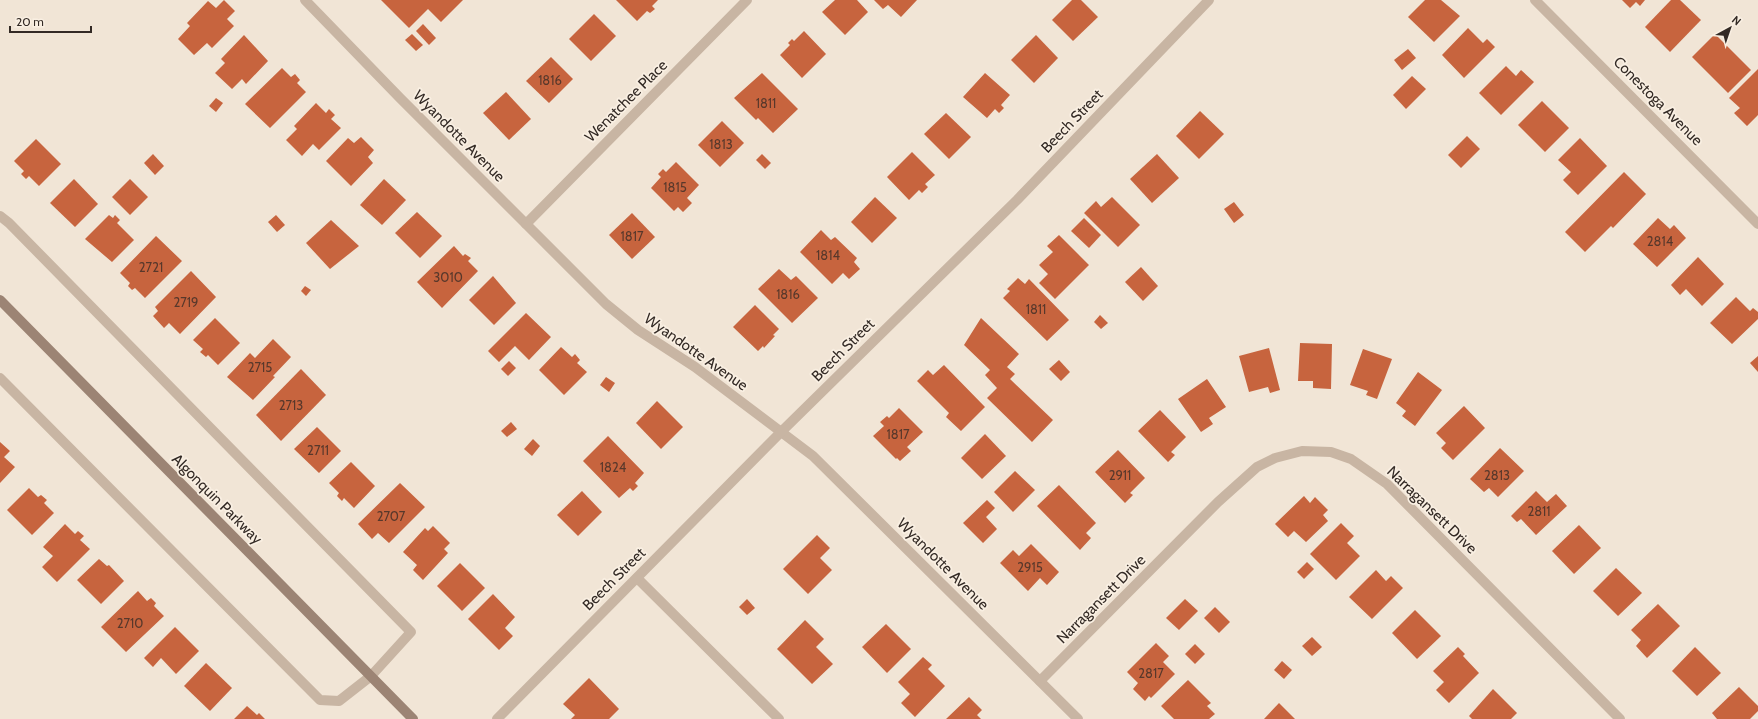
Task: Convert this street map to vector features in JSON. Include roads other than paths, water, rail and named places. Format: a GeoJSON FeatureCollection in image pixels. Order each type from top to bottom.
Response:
{"type":"FeatureCollection","features":[{"type":"Feature","properties":{"kind":"main road","name":"Algonquin Parkway"},"geometry":{"type":"LineString","coordinates":[[0,300],[413,719]]}},
{"type":"Feature","properties":{"kind":"street","name":"Wyandotte Avenue"},"geometry":{"type":"LineString","coordinates":[[305,0],[606,304],[632,325],[706,375],[813,456],[1078,719]]}},
{"type":"Feature","properties":{"kind":"street","name":"Wenatchee Place"},"geometry":{"type":"LineString","coordinates":[[526,224],[747,0]]}},
{"type":"Feature","properties":{"kind":"street","name":"Beech Street"},"geometry":{"type":"LineString","coordinates":[[497,719],[781,432],[1017,200],[1209,0]]}},
{"type":"Feature","properties":{"kind":"street","name":"Conestoga Avenue"},"geometry":{"type":"LineString","coordinates":[[1535,0],[1758,224]]}},
{"type":"Feature","properties":{"kind":"street"},"geometry":{"type":"LineString","coordinates":[[0,216],[9,223],[411,632],[371,676],[339,701],[320,700],[0,378]]}},
{"type":"Feature","properties":{"kind":"street","name":"Narragansett Drive"},"geometry":{"type":"LineString","coordinates":[[1040,681],[1218,502],[1257,467],[1275,458],[1302,451],[1331,452],[1351,459],[1387,484],[1620,719]]}},
{"type":"Feature","properties":{"kind":"street"},"geometry":{"type":"LineString","coordinates":[[637,578],[779,719]]}}]}
